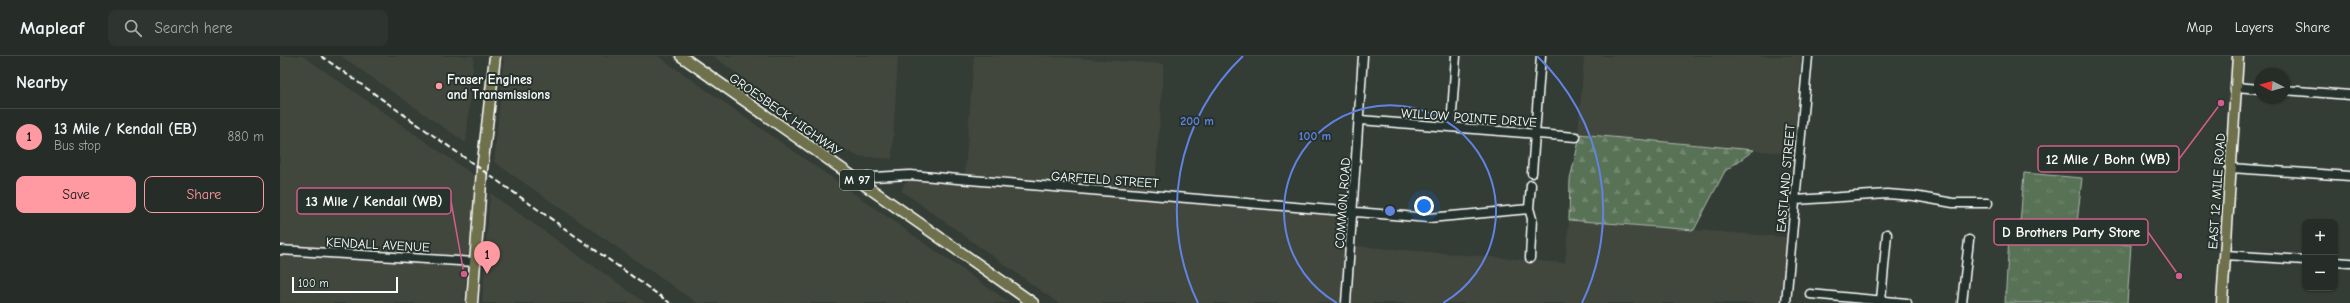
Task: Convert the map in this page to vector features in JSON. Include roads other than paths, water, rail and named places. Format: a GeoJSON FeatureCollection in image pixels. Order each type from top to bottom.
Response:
{"type":"FeatureCollection","features":[{"type":"Feature","properties":{"kind":"main road"},"geometry":{"type":"LineString","coordinates":[[472,303],[494,56]]}},
{"type":"Feature","properties":{"kind":"main road","name":"GROESBECK HIGHWAY"},"geometry":{"type":"LineString","coordinates":[[681,56],[1033,303]]}},
{"type":"Feature","properties":{"kind":"main road","name":"EAST 12 MILE ROAD"},"geometry":{"type":"LineString","coordinates":[[2222,303],[2238,56]]}},
{"type":"Feature","properties":{"kind":"street","name":"COMMON ROAD"},"geometry":{"type":"LineString","coordinates":[[1346,303],[1354,210],[1364,56]]}},
{"type":"Feature","properties":{"kind":"street"},"geometry":{"type":"LineString","coordinates":[[1451,127],[1456,56]]}},
{"type":"Feature","properties":{"kind":"street"},"geometry":{"type":"LineString","coordinates":[[1532,173],[1541,56]]}},
{"type":"Feature","properties":{"kind":"street","name":"EASTLAND STREET"},"geometry":{"type":"LineString","coordinates":[[1786,303],[1808,56]]}},
{"type":"Feature","properties":{"kind":"street"},"geometry":{"type":"LineString","coordinates":[[2236,87],[2254,88]]}},
{"type":"Feature","properties":{"kind":"street"},"geometry":{"type":"LineString","coordinates":[[2290,90],[2350,95]]}},
{"type":"Feature","properties":{"kind":"street","name":"WILLOW POINTE DRIVE"},"geometry":{"type":"LineString","coordinates":[[1360,120],[1576,137]]}},
{"type":"Feature","properties":{"kind":"street"},"geometry":{"type":"LineString","coordinates":[[2231,168],[2350,176]]}},
{"type":"Feature","properties":{"kind":"street","name":"GARFIELD STREET"},"geometry":{"type":"LineString","coordinates":[[855,178],[910,175],[1354,210],[1434,218],[1529,209]]}},
{"type":"Feature","properties":{"kind":"street"},"geometry":{"type":"LineString","coordinates":[[1530,258],[1532,219],[1529,209],[1531,185]]}},
{"type":"Feature","properties":{"kind":"street"},"geometry":{"type":"LineString","coordinates":[[1796,200],[1887,194],[1914,196],[1953,203],[1988,203]]}},
{"type":"Feature","properties":{"kind":"street"},"geometry":{"type":"LineString","coordinates":[[1881,300],[1888,234]]}},
{"type":"Feature","properties":{"kind":"street"},"geometry":{"type":"LineString","coordinates":[[1962,303],[1969,240]]}},
{"type":"Feature","properties":{"kind":"street","name":"KENDALL AVENUE"},"geometry":{"type":"LineString","coordinates":[[280,250],[475,262]]}},
{"type":"Feature","properties":{"kind":"street"},"geometry":{"type":"LineString","coordinates":[[2225,255],[2302,260]]}},
{"type":"Feature","properties":{"kind":"street"},"geometry":{"type":"LineString","coordinates":[[2338,262],[2350,263]]}},
{"type":"Feature","properties":{"kind":"street"},"geometry":{"type":"LineString","coordinates":[[1810,294],[1863,301],[1881,300],[1907,303]]}},
{"type":"Feature","properties":{"kind":"railway"},"geometry":{"type":"LineString","coordinates":[[321,56],[670,303]]}},
{"type":"Feature","properties":{"kind":"place","name":"Fraser Engines and Transmissions"},"geometry":{"type":"Point","coordinates":[439,86]}},
{"type":"Feature","properties":{"kind":"place","name":"12 Mile / Bohn (WB)"},"geometry":{"type":"Point","coordinates":[2221,103]}},
{"type":"Feature","properties":{"kind":"place","name":"13 Mile / Kendall (WB)"},"geometry":{"type":"Point","coordinates":[464,274]}},
{"type":"Feature","properties":{"kind":"place","name":"13 Mile / Kendall (EB)"},"geometry":{"type":"Point","coordinates":[487,274]}},
{"type":"Feature","properties":{"kind":"place","name":"D Brothers Party Store"},"geometry":{"type":"Point","coordinates":[2179,276]}}]}
